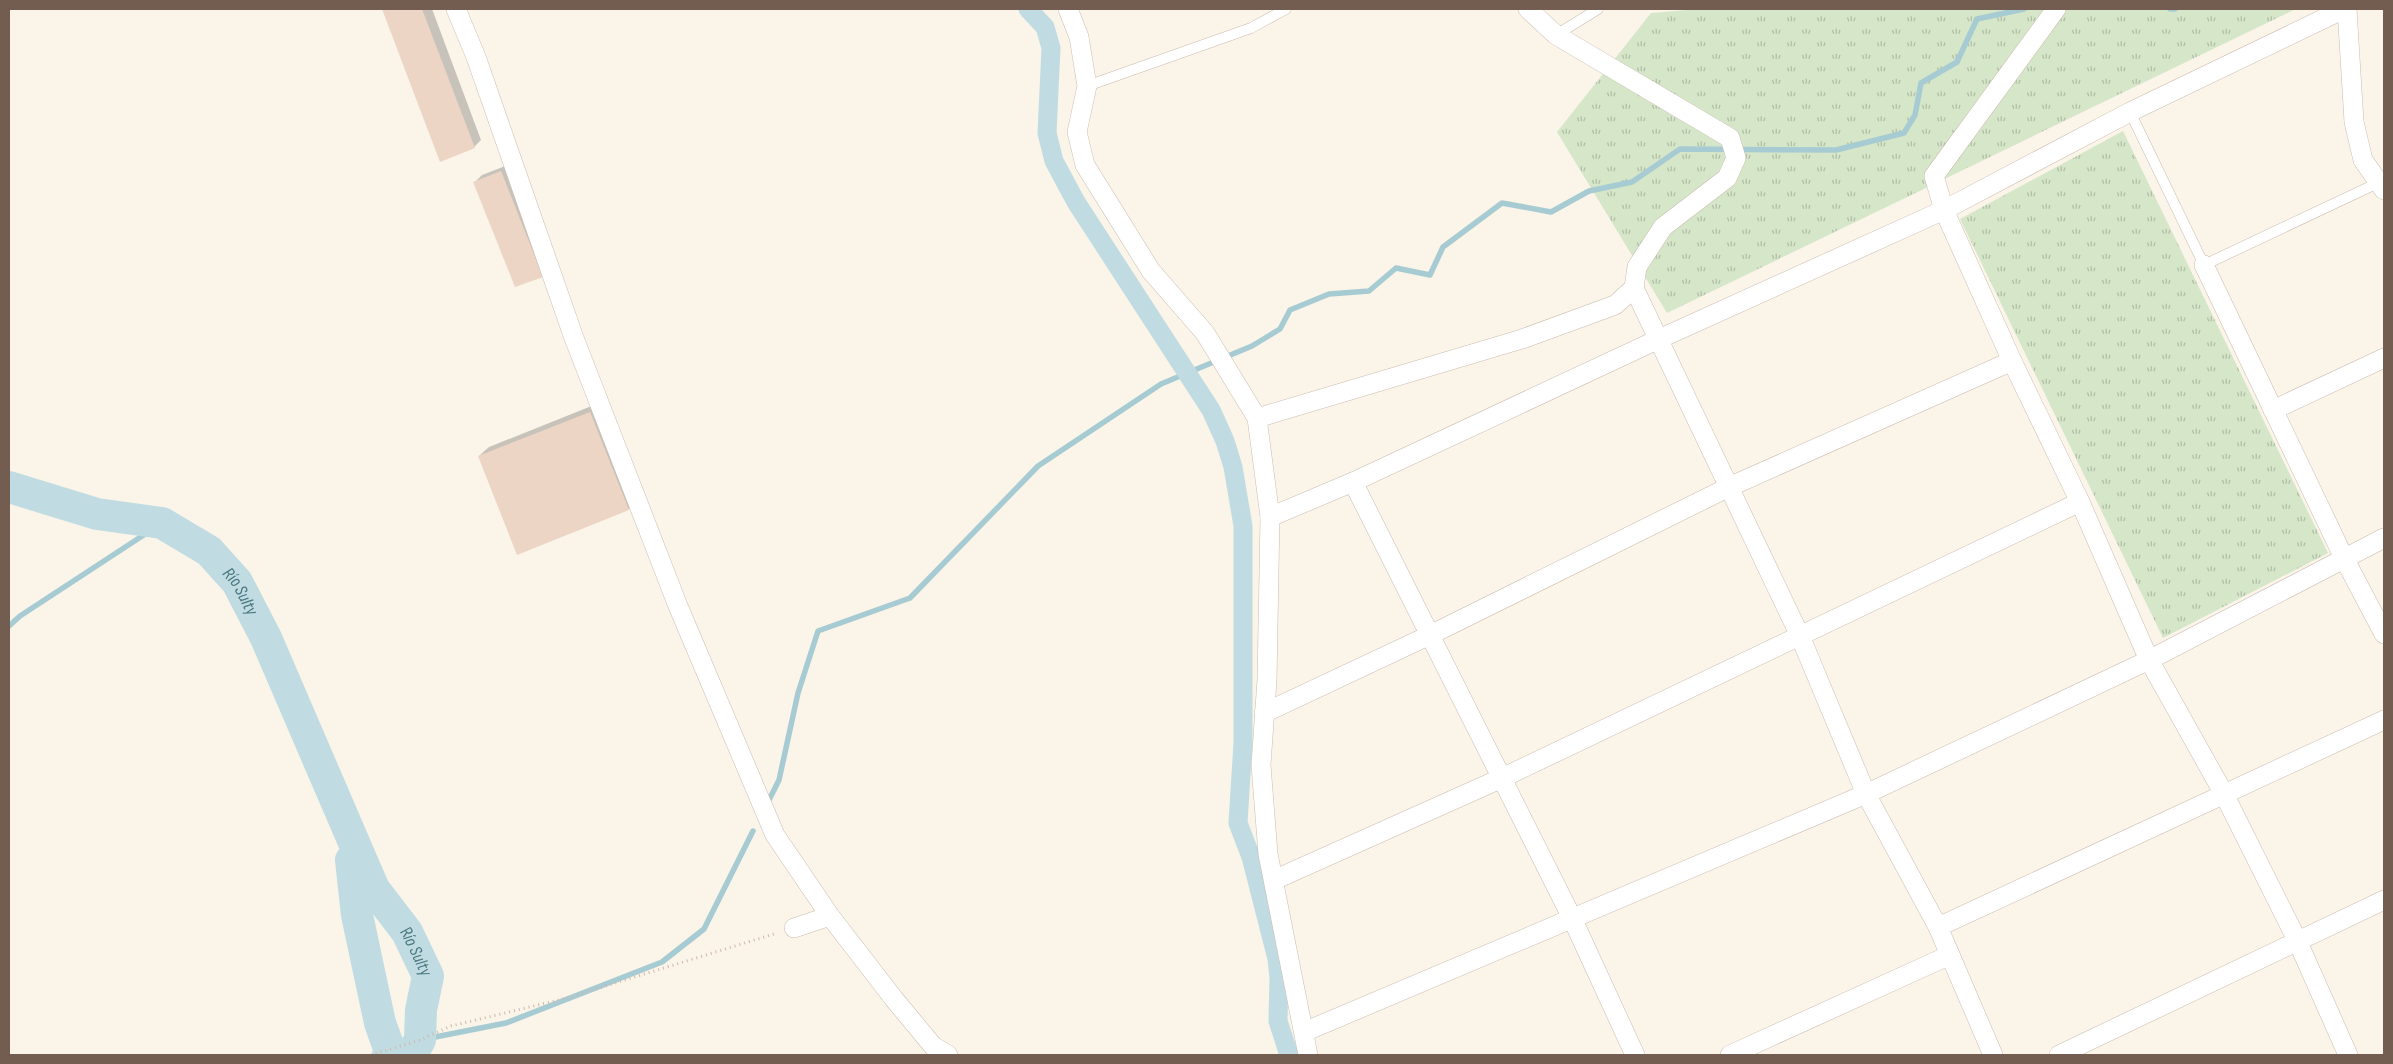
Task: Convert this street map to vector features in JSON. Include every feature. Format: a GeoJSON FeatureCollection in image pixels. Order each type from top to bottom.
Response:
{"type":"FeatureCollection","features":[{"type":"Feature","properties":{"kind":"street"},"geometry":{"type":"LineString","coordinates":[[456,9],[476,57],[574,338],[678,606],[775,835],[830,916],[933,1046],[948,1055]]}},
{"type":"Feature","properties":{"kind":"street"},"geometry":{"type":"LineString","coordinates":[[1068,9],[1079,37],[1087,86],[1077,132],[1085,165],[1151,271],[1205,333],[1257,418],[1270,517],[1267,680],[1261,765],[1268,854],[1308,1055]]}},
{"type":"Feature","properties":{"kind":"street"},"geometry":{"type":"LineString","coordinates":[[1528,9],[1556,35],[1730,138],[1736,158],[1727,178],[1663,226],[1637,267],[1634,288],[1800,636],[1866,794],[1938,927],[1993,1055]]}},
{"type":"Feature","properties":{"kind":"street"},"geometry":{"type":"LineString","coordinates":[[2056,9],[1934,176],[1944,210],[2012,361],[2080,502],[2149,660],[2224,794],[2296,940],[2348,1055]]}},
{"type":"Feature","properties":{"kind":"street"},"geometry":{"type":"LineString","coordinates":[[1270,517],[1353,482],[1658,339],[1944,210],[2130,112],[2346,9],[2354,122],[2363,160],[2383,184]]}},
{"type":"Feature","properties":{"kind":"street"},"geometry":{"type":"LineString","coordinates":[[2204,265],[2344,558],[2384,634]]}},
{"type":"Feature","properties":{"kind":"street"},"geometry":{"type":"LineString","coordinates":[[1257,418],[1522,339],[1616,305],[1634,288]]}},
{"type":"Feature","properties":{"kind":"street"},"geometry":{"type":"LineString","coordinates":[[2273,410],[2384,358]]}},
{"type":"Feature","properties":{"kind":"street"},"geometry":{"type":"LineString","coordinates":[[1264,713],[1430,635],[1729,487],[2012,361]]}},
{"type":"Feature","properties":{"kind":"street"},"geometry":{"type":"LineString","coordinates":[[1353,482],[1572,918],[1635,1055]]}},
{"type":"Feature","properties":{"kind":"street"},"geometry":{"type":"LineString","coordinates":[[1274,880],[1502,778],[2080,502]]}},
{"type":"Feature","properties":{"kind":"street"},"geometry":{"type":"LineString","coordinates":[[1304,1032],[1866,794],[2149,660],[2384,538]]}},
{"type":"Feature","properties":{"kind":"street"},"geometry":{"type":"LineString","coordinates":[[1938,927],[2384,720]]}},
{"type":"Feature","properties":{"kind":"street"},"geometry":{"type":"LineString","coordinates":[[2059,1055],[2296,940],[2384,900]]}},
{"type":"Feature","properties":{"kind":"street"},"geometry":{"type":"LineString","coordinates":[[794,928],[830,916]]}},
{"type":"Feature","properties":{"kind":"street"},"geometry":{"type":"LineString","coordinates":[[1730,1055],[1950,955]]}},
{"type":"Feature","properties":{"kind":"lane"},"geometry":{"type":"LineString","coordinates":[[1087,86],[1251,28],[1286,9]]}},
{"type":"Feature","properties":{"kind":"lane"},"geometry":{"type":"LineString","coordinates":[[1556,35],[1598,9]]}},
{"type":"Feature","properties":{"kind":"lane"},"geometry":{"type":"LineString","coordinates":[[2130,112],[2204,265],[2383,184]]}},
{"type":"Feature","properties":{"kind":"path"},"geometry":{"type":"LineString","coordinates":[[371,1055],[420,1040],[451,1026],[567,998],[794,928]]}},
{"type":"Feature","properties":{"kind":"green space"},"geometry":{"type":"Polygon","coordinates":[[[1700,9],[2296,9],[1667,313],[1557,132],[1651,13],[1700,9]]]}},
{"type":"Feature","properties":{"kind":"green space"},"geometry":{"type":"Polygon","coordinates":[[[2123,131],[2328,553],[2163,638],[1960,219],[2123,131]]]}},
{"type":"Feature","properties":{"kind":"building"},"geometry":{"type":"Polygon","coordinates":[[[382,9],[422,9],[475,148],[440,162],[382,9]]]}},
{"type":"Feature","properties":{"kind":"building"},"geometry":{"type":"Polygon","coordinates":[[[501,171],[543,277],[515,287],[473,182],[501,171]]]}},
{"type":"Feature","properties":{"kind":"building"},"geometry":{"type":"Polygon","coordinates":[[[590,412],[629,510],[517,555],[478,456],[590,412]]]}},
{"type":"Feature","properties":{"kind":"waterway"},"geometry":{"type":"LineString","coordinates":[[1028,9],[1045,27],[1051,48],[1047,133],[1054,161],[1076,202],[1211,410],[1225,441],[1233,467],[1243,526],[1243,743],[1238,823],[1251,857],[1277,959],[1279,978],[1278,1021],[1289,1055]]}},
{"type":"Feature","properties":{"kind":"waterway"},"geometry":{"type":"LineString","coordinates":[[767,804],[779,780],[798,693],[818,631],[910,598],[1038,466],[1161,384],[1252,346],[1280,329],[1290,310],[1329,294],[1369,291],[1396,268],[1430,275],[1443,247],[1502,203],[1551,212],[1589,191],[1632,182],[1680,149],[1836,150],[1904,133],[1915,115],[1921,83],[1957,62],[1977,19],[2024,9]]}},
{"type":"Feature","properties":{"kind":"waterway"},"geometry":{"type":"LineString","coordinates":[[2170,9],[2175,9]]}},
{"type":"Feature","properties":{"kind":"waterway","name":"Río Sulty"},"geometry":{"type":"LineString","coordinates":[[9,487],[97,514],[162,523],[209,551],[237,582],[266,638],[374,889],[407,932],[428,976],[421,1010],[420,1040],[411,1055]]}},
{"type":"Feature","properties":{"kind":"waterway"},"geometry":{"type":"LineString","coordinates":[[9,626],[20,616],[162,523]]}},
{"type":"Feature","properties":{"kind":"waterway"},"geometry":{"type":"LineString","coordinates":[[420,1040],[506,1023],[662,962],[704,929],[753,831]]}},
{"type":"Feature","properties":{"kind":"waterway","name":"Río Sulty"},"geometry":{"type":"LineString","coordinates":[[351,860],[357,915],[380,1023],[389,1048],[388,1055]]}}]}
